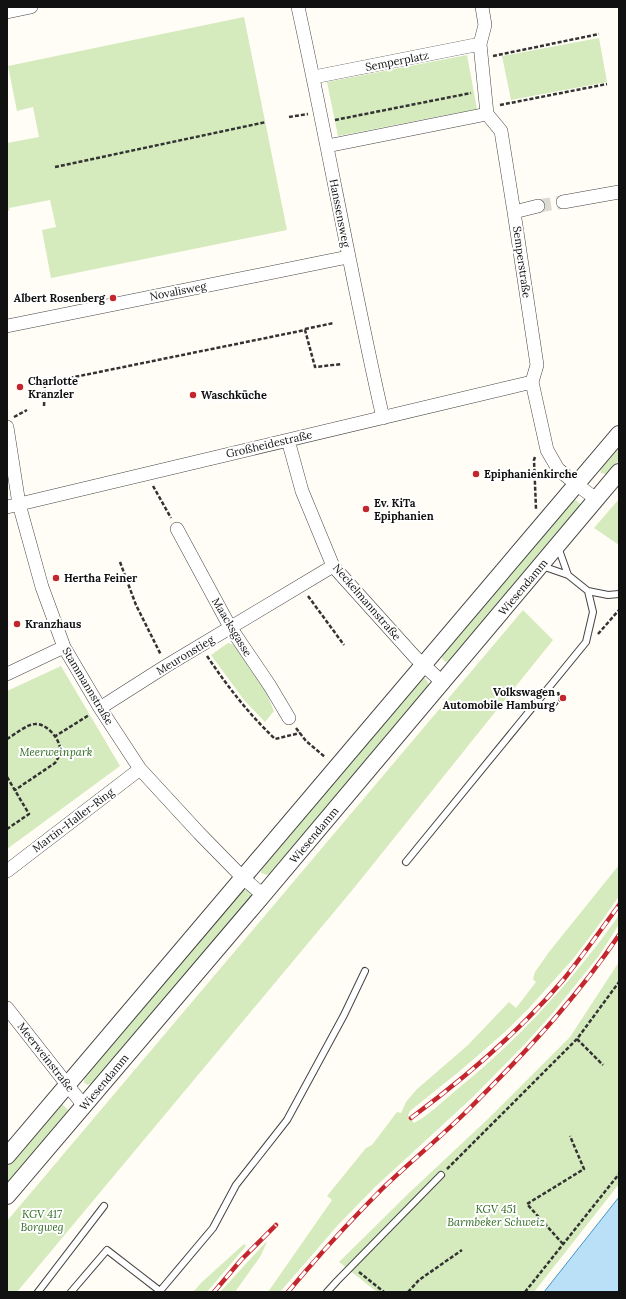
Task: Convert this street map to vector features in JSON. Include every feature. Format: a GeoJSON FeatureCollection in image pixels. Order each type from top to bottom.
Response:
{"type":"FeatureCollection","features":[{"type":"Feature","properties":{"kind":"street"},"geometry":{"type":"LineString","coordinates":[[7,12],[31,7]]}},
{"type":"Feature","properties":{"kind":"street","name":"Hanssensweg"},"geometry":{"type":"LineString","coordinates":[[298,7],[314,77],[348,257],[383,418]]}},
{"type":"Feature","properties":{"kind":"street"},"geometry":{"type":"LineString","coordinates":[[327,146],[487,110],[480,44],[485,25],[482,7]]}},
{"type":"Feature","properties":{"kind":"street","name":"Semperplatz"},"geometry":{"type":"LineString","coordinates":[[314,77],[480,44]]}},
{"type":"Feature","properties":{"kind":"street","name":"Semperstraße"},"geometry":{"type":"LineString","coordinates":[[487,110],[501,131],[537,365],[532,382],[544,440],[547,450],[558,469],[596,499]]}},
{"type":"Feature","properties":{"kind":"street"},"geometry":{"type":"LineString","coordinates":[[563,202],[619,192]]}},
{"type":"Feature","properties":{"kind":"street"},"geometry":{"type":"LineString","coordinates":[[514,212],[538,206]]}},
{"type":"Feature","properties":{"kind":"street","name":"Novalisweg"},"geometry":{"type":"LineString","coordinates":[[7,326],[348,257]]}},
{"type":"Feature","properties":{"kind":"street","name":"Großheidestraße"},"geometry":{"type":"LineString","coordinates":[[13,505],[532,382]]}},
{"type":"Feature","properties":{"kind":"street","name":"Stammannstraße"},"geometry":{"type":"LineString","coordinates":[[7,426],[13,505],[64,647],[100,708],[140,769],[199,833],[243,878],[263,895]]}},
{"type":"Feature","properties":{"kind":"street"},"geometry":{"type":"LineString","coordinates":[[7,1156],[619,434]]}},
{"type":"Feature","properties":{"kind":"street","name":"Neckelmannstraße"},"geometry":{"type":"LineString","coordinates":[[288,440],[302,491],[333,566],[415,657],[443,683]]}},
{"type":"Feature","properties":{"kind":"street","name":"Wiesendamm"},"geometry":{"type":"LineString","coordinates":[[7,1196],[443,683],[619,472]]}},
{"type":"Feature","properties":{"kind":"street","name":"Maacksgasse"},"geometry":{"type":"LineString","coordinates":[[177,529],[230,627],[270,686],[289,718]]}},
{"type":"Feature","properties":{"kind":"street","name":"Meuronstieg"},"geometry":{"type":"LineString","coordinates":[[100,708],[166,666],[333,566]]}},
{"type":"Feature","properties":{"kind":"street"},"geometry":{"type":"LineString","coordinates":[[7,674],[64,647]]}},
{"type":"Feature","properties":{"kind":"street","name":"Martin-Haller-Ring"},"geometry":{"type":"LineString","coordinates":[[7,871],[140,769]]}},
{"type":"Feature","properties":{"kind":"street","name":"Meerweinstraße"},"geometry":{"type":"LineString","coordinates":[[7,1008],[84,1106]]}},
{"type":"Feature","properties":{"kind":"lane"},"geometry":{"type":"LineString","coordinates":[[558,545],[568,576]]}},
{"type":"Feature","properties":{"kind":"lane"},"geometry":{"type":"LineString","coordinates":[[540,566],[568,576],[588,591],[608,596],[619,594]]}},
{"type":"Feature","properties":{"kind":"lane"},"geometry":{"type":"LineString","coordinates":[[406,862],[586,642],[593,612],[588,591]]}},
{"type":"Feature","properties":{"kind":"lane"},"geometry":{"type":"LineString","coordinates":[[71,1292],[107,1250],[160,1291],[213,1228],[236,1185],[287,1120],[344,1015],[365,971]]}},
{"type":"Feature","properties":{"kind":"lane"},"geometry":{"type":"LineString","coordinates":[[327,1292],[440,1175]]}},
{"type":"Feature","properties":{"kind":"lane"},"geometry":{"type":"LineString","coordinates":[[38,1292],[104,1206]]}},
{"type":"Feature","properties":{"kind":"path"},"geometry":{"type":"LineString","coordinates":[[481,59],[599,34]]}},
{"type":"Feature","properties":{"kind":"path"},"geometry":{"type":"LineString","coordinates":[[487,110],[607,84]]}},
{"type":"Feature","properties":{"kind":"path"},"geometry":{"type":"LineString","coordinates":[[289,117],[322,118],[485,90]]}},
{"type":"Feature","properties":{"kind":"path"},"geometry":{"type":"LineString","coordinates":[[55,167],[266,122]]}},
{"type":"Feature","properties":{"kind":"path"},"geometry":{"type":"LineString","coordinates":[[44,406],[46,383],[334,324]]}},
{"type":"Feature","properties":{"kind":"path"},"geometry":{"type":"LineString","coordinates":[[304,330],[315,367],[342,364]]}},
{"type":"Feature","properties":{"kind":"path"},"geometry":{"type":"LineString","coordinates":[[538,530],[534,460],[544,440]]}},
{"type":"Feature","properties":{"kind":"path"},"geometry":{"type":"LineString","coordinates":[[146,474],[177,529]]}},
{"type":"Feature","properties":{"kind":"path"},"geometry":{"type":"LineString","coordinates":[[120,562],[136,605],[166,666]]}},
{"type":"Feature","properties":{"kind":"path"},"geometry":{"type":"LineString","coordinates":[[301,585],[344,646]]}},
{"type":"Feature","properties":{"kind":"path"},"geometry":{"type":"LineString","coordinates":[[200,646],[232,693],[258,722],[275,738],[300,733]]}},
{"type":"Feature","properties":{"kind":"path"},"geometry":{"type":"LineString","coordinates":[[54,737],[100,708]]}},
{"type":"Feature","properties":{"kind":"path"},"geometry":{"type":"LineString","coordinates":[[289,718],[306,741],[336,767]]}},
{"type":"Feature","properties":{"kind":"path"},"geometry":{"type":"LineString","coordinates":[[7,739],[31,724],[35,724],[45,726],[54,737],[60,749],[55,763],[15,790]]}},
{"type":"Feature","properties":{"kind":"path"},"geometry":{"type":"LineString","coordinates":[[7,777],[29,814],[7,829]]}},
{"type":"Feature","properties":{"kind":"path"},"geometry":{"type":"LineString","coordinates":[[440,1175],[577,1039],[619,982]]}},
{"type":"Feature","properties":{"kind":"path"},"geometry":{"type":"LineString","coordinates":[[577,1039],[604,1065]]}},
{"type":"Feature","properties":{"kind":"path"},"geometry":{"type":"LineString","coordinates":[[563,1244],[527,1204],[584,1168],[570,1136]]}},
{"type":"Feature","properties":{"kind":"path"},"geometry":{"type":"LineString","coordinates":[[525,1292],[619,1174]]}},
{"type":"Feature","properties":{"kind":"path"},"geometry":{"type":"LineString","coordinates":[[408,1292],[419,1280],[462,1250]]}},
{"type":"Feature","properties":{"kind":"path"},"geometry":{"type":"LineString","coordinates":[[352,1266],[384,1292]]}},
{"type":"Feature","properties":{"kind":"green space"},"geometry":{"type":"Polygon","coordinates":[[[244,17],[287,230],[51,278],[42,230],[56,227],[50,200],[9,208],[10,210],[7,211],[7,143],[39,137],[33,107],[17,111],[8,66],[244,17]]]}},
{"type":"Feature","properties":{"kind":"green space"},"geometry":{"type":"Polygon","coordinates":[[[599,38],[607,82],[511,100],[502,56],[599,38]]]}},
{"type":"Feature","properties":{"kind":"green space"},"geometry":{"type":"Polygon","coordinates":[[[467,55],[477,109],[338,136],[327,82],[467,55]]]}},
{"type":"Feature","properties":{"kind":"green space"},"geometry":{"type":"Polygon","coordinates":[[[619,445],[619,460],[608,473],[601,473],[600,468],[619,445]]]}},
{"type":"Feature","properties":{"kind":"green space"},"geometry":{"type":"Polygon","coordinates":[[[619,499],[619,545],[594,528],[619,499]]]}},
{"type":"Feature","properties":{"kind":"green space"},"geometry":{"type":"Polygon","coordinates":[[[576,500],[580,504],[579,508],[452,660],[446,662],[442,659],[442,655],[570,501],[576,500]]]}},
{"type":"Feature","properties":{"kind":"green space","name":"KGV 417 Borgweg"},"geometry":{"type":"Polygon","coordinates":[[[523,610],[553,640],[354,888],[17,1292],[7,1292],[7,1221],[523,610]]]}},
{"type":"Feature","properties":{"kind":"green space"},"geometry":{"type":"Polygon","coordinates":[[[228,643],[234,645],[262,683],[274,711],[265,722],[244,700],[211,655],[228,643]]]}},
{"type":"Feature","properties":{"kind":"green space","name":"Meerweinpark"},"geometry":{"type":"Polygon","coordinates":[[[61,666],[120,766],[7,849],[7,691],[61,666]]]}},
{"type":"Feature","properties":{"kind":"green space"},"geometry":{"type":"Polygon","coordinates":[[[425,678],[429,687],[272,872],[267,875],[261,873],[262,866],[418,680],[425,678]]]}},
{"type":"Feature","properties":{"kind":"green space"},"geometry":{"type":"Polygon","coordinates":[[[619,865],[619,896],[573,959],[530,1007],[506,1031],[410,1111],[408,1115],[414,1123],[425,1116],[500,1052],[563,987],[619,915],[619,924],[598,957],[552,1014],[474,1096],[375,1187],[338,1225],[280,1292],[268,1292],[332,1200],[327,1196],[366,1148],[372,1145],[397,1112],[401,1113],[406,1102],[416,1090],[468,1045],[509,1002],[516,1008],[536,982],[533,979],[535,972],[549,952],[619,865]]]}},
{"type":"Feature","properties":{"kind":"green space"},"geometry":{"type":"Polygon","coordinates":[[[242,890],[249,890],[252,898],[95,1082],[87,1085],[84,1082],[85,1074],[242,890]]]}},
{"type":"Feature","properties":{"kind":"green space","name":"KGV 451 Barmbeker Schweiz"},"geometry":{"type":"Polygon","coordinates":[[[619,962],[619,1184],[534,1292],[377,1292],[339,1262],[408,1194],[490,1117],[570,1037],[619,962]]]}},
{"type":"Feature","properties":{"kind":"green space"},"geometry":{"type":"Polygon","coordinates":[[[61,1103],[69,1111],[7,1185],[7,1167],[61,1103]]]}},
{"type":"Feature","properties":{"kind":"green space"},"geometry":{"type":"Polygon","coordinates":[[[267,1242],[260,1257],[235,1292],[220,1292],[265,1243],[267,1242]]]}},
{"type":"Feature","properties":{"kind":"green space"},"geometry":{"type":"Polygon","coordinates":[[[244,1244],[246,1246],[207,1292],[193,1292],[202,1282],[244,1244]]]}},
{"type":"Feature","properties":{"kind":"water"},"geometry":{"type":"Polygon","coordinates":[[[619,1197],[619,1292],[544,1292],[619,1197]]]}},
{"type":"Feature","properties":{"kind":"tunnel"},"geometry":{"type":"LineString","coordinates":[[538,206],[563,202]]}},
{"type":"Feature","properties":{"kind":"railway"},"geometry":{"type":"LineString","coordinates":[[411,1118],[472,1070],[547,999],[585,952],[619,905]]}},
{"type":"Feature","properties":{"kind":"railway"},"geometry":{"type":"LineString","coordinates":[[288,1292],[334,1239],[370,1201],[489,1089],[529,1047],[585,982],[619,935]]}},
{"type":"Feature","properties":{"kind":"railway"},"geometry":{"type":"LineString","coordinates":[[214,1292],[241,1260],[276,1225]]}},
{"type":"Feature","properties":{"kind":"place","name":"Albert Rosenberg"},"geometry":{"type":"Point","coordinates":[113,298]}},
{"type":"Feature","properties":{"kind":"place","name":"Charlotte Kranzler"},"geometry":{"type":"Point","coordinates":[20,387]}},
{"type":"Feature","properties":{"kind":"place","name":"Waschküche"},"geometry":{"type":"Point","coordinates":[193,395]}},
{"type":"Feature","properties":{"kind":"place","name":"Epiphanienkirche"},"geometry":{"type":"Point","coordinates":[476,474]}},
{"type":"Feature","properties":{"kind":"place","name":"Ev. KiTa Epiphanien"},"geometry":{"type":"Point","coordinates":[366,509]}},
{"type":"Feature","properties":{"kind":"place","name":"Hertha Feiner"},"geometry":{"type":"Point","coordinates":[56,578]}},
{"type":"Feature","properties":{"kind":"place","name":"Kranzhaus"},"geometry":{"type":"Point","coordinates":[17,624]}},
{"type":"Feature","properties":{"kind":"place","name":"Volkswagen Automobile Hamburg"},"geometry":{"type":"Point","coordinates":[563,698]}}]}
